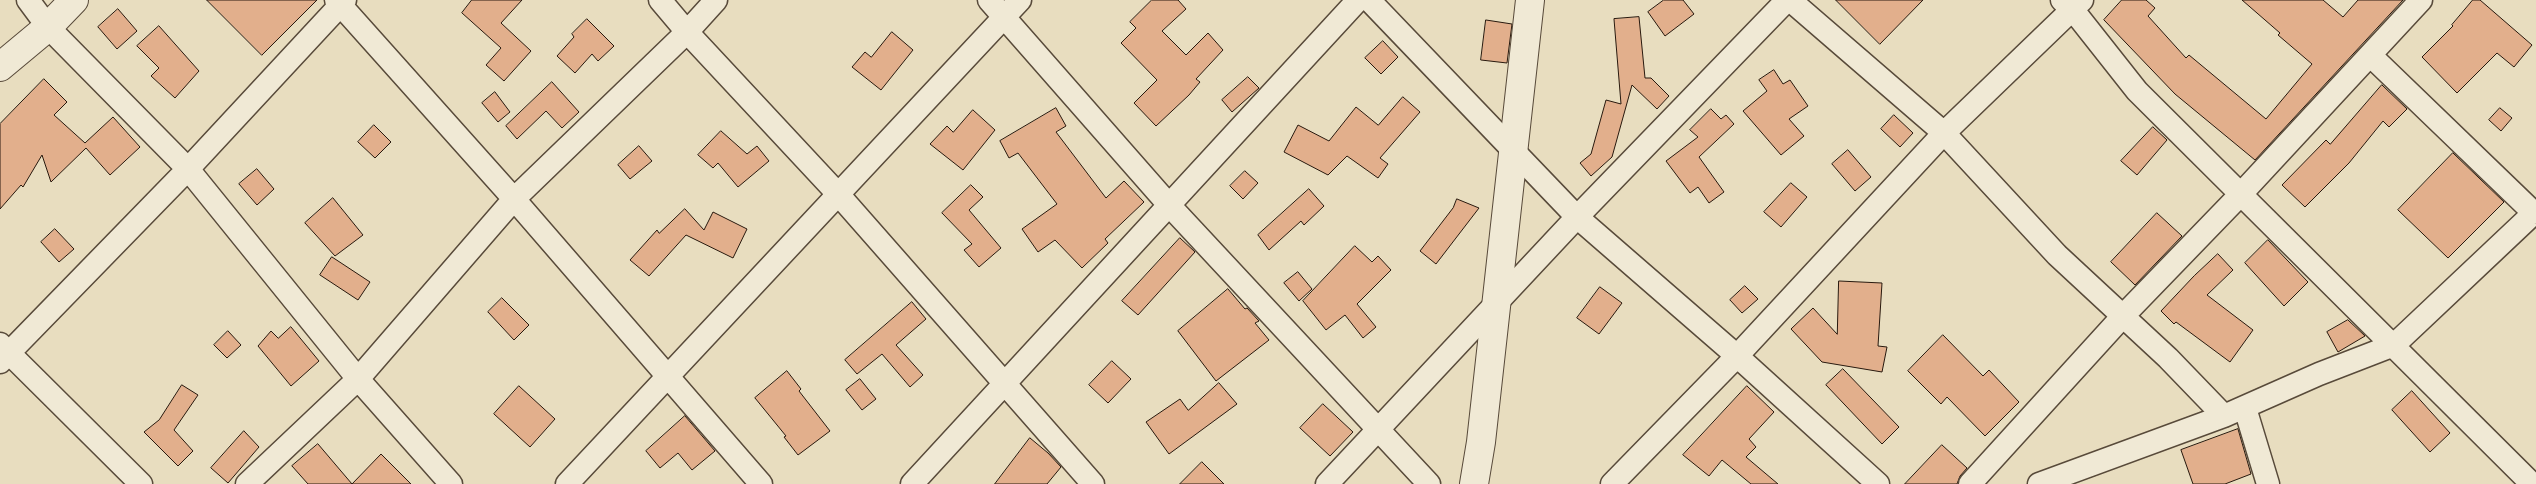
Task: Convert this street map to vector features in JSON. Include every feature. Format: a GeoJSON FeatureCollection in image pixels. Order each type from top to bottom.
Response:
{"type":"FeatureCollection","features":[{"type":"Feature","properties":{"kind":"street"},"geometry":{"type":"LineString","coordinates":[[28,0],[48,27],[188,169],[358,379],[451,484]]}},
{"type":"Feature","properties":{"kind":"street"},"geometry":{"type":"LineString","coordinates":[[0,67],[48,27],[74,0]]}},
{"type":"Feature","properties":{"kind":"street"},"geometry":{"type":"LineString","coordinates":[[660,0],[687,32],[838,194],[1093,484]]}},
{"type":"Feature","properties":{"kind":"street"},"geometry":{"type":"LineString","coordinates":[[247,484],[358,379],[514,199],[687,32],[716,0]]}},
{"type":"Feature","properties":{"kind":"street"},"geometry":{"type":"LineString","coordinates":[[989,0],[1169,205],[1429,484]]}},
{"type":"Feature","properties":{"kind":"street"},"geometry":{"type":"LineString","coordinates":[[567,484],[1020,0]]}},
{"type":"Feature","properties":{"kind":"street"},"geometry":{"type":"LineString","coordinates":[[912,484],[1358,0]]}},
{"type":"Feature","properties":{"kind":"street"},"geometry":{"type":"LineString","coordinates":[[1369,0],[1577,217],[1736,356],[1878,484]]}},
{"type":"Feature","properties":{"kind":"street"},"geometry":{"type":"LineString","coordinates":[[1474,484],[1530,0]]}},
{"type":"Feature","properties":{"kind":"street"},"geometry":{"type":"LineString","coordinates":[[1327,484],[1577,217],[1788,0],[1944,133],[2057,255],[2168,358],[2224,416]]}},
{"type":"Feature","properties":{"kind":"street"},"geometry":{"type":"LineString","coordinates":[[1970,484],[2122,316],[2240,195],[2421,0]]}},
{"type":"Feature","properties":{"kind":"street"},"geometry":{"type":"LineString","coordinates":[[141,484],[3,353],[188,169],[340,2],[761,484]]}},
{"type":"Feature","properties":{"kind":"street"},"geometry":{"type":"LineString","coordinates":[[1612,484],[1736,356],[1944,133],[2072,3],[2137,91],[2532,484]]}},
{"type":"Feature","properties":{"kind":"street"},"geometry":{"type":"LineString","coordinates":[[2039,484],[2245,408],[2319,374],[2394,345],[2535,212],[2370,55]]}},
{"type":"Feature","properties":{"kind":"street"},"geometry":{"type":"LineString","coordinates":[[2245,408],[2268,484]]}},
{"type":"Feature","properties":{"kind":"building"},"geometry":{"type":"Polygon","coordinates":[[[207,0],[317,0],[262,55],[207,0]]]}},
{"type":"Feature","properties":{"kind":"building"},"geometry":{"type":"Polygon","coordinates":[[[472,0],[522,0],[501,23],[531,51],[504,81],[486,65],[501,48],[462,13],[472,0]]]}},
{"type":"Feature","properties":{"kind":"building"},"geometry":{"type":"Polygon","coordinates":[[[1152,0],[1178,0],[1186,9],[1162,31],[1186,55],[1208,33],[1223,50],[1196,79],[1200,82],[1189,95],[1156,126],[1134,103],[1157,80],[1121,43],[1136,28],[1130,22],[1152,0]]]}},
{"type":"Feature","properties":{"kind":"building"},"geometry":{"type":"Polygon","coordinates":[[[1664,0],[1683,0],[1694,14],[1665,36],[1648,12],[1664,0]]]}},
{"type":"Feature","properties":{"kind":"building"},"geometry":{"type":"Polygon","coordinates":[[[1836,0],[1923,0],[1880,44],[1836,0]]]}},
{"type":"Feature","properties":{"kind":"building"},"geometry":{"type":"Polygon","coordinates":[[[2122,0],[2146,0],[2155,8],[2148,16],[2186,58],[2189,55],[2266,119],[2312,64],[2278,35],[2280,33],[2242,0],[2323,0],[2343,17],[2358,0],[2403,0],[2255,160],[2175,94],[2104,20],[2122,0]]]}},
{"type":"Feature","properties":{"kind":"building"},"geometry":{"type":"Polygon","coordinates":[[[2473,0],[2480,0],[2532,45],[2514,67],[2497,53],[2457,93],[2422,57],[2453,26],[2473,0]]]}},
{"type":"Feature","properties":{"kind":"building"},"geometry":{"type":"Polygon","coordinates":[[[118,9],[137,31],[117,49],[98,27],[118,9]]]}},
{"type":"Feature","properties":{"kind":"building"},"geometry":{"type":"Polygon","coordinates":[[[1639,17],[1645,78],[1651,78],[1669,96],[1657,109],[1632,85],[1612,157],[1591,176],[1580,163],[1591,154],[1606,100],[1621,104],[1614,19],[1639,17]]]}},
{"type":"Feature","properties":{"kind":"building"},"geometry":{"type":"Polygon","coordinates":[[[587,19],[614,46],[598,61],[592,54],[575,73],[557,56],[574,37],[572,34],[587,19]]]}},
{"type":"Feature","properties":{"kind":"building"},"geometry":{"type":"Polygon","coordinates":[[[1486,20],[1512,24],[1507,63],[1481,60],[1486,20]]]}},
{"type":"Feature","properties":{"kind":"building"},"geometry":{"type":"Polygon","coordinates":[[[159,26],[199,71],[175,98],[151,76],[159,68],[137,46],[159,26]]]}},
{"type":"Feature","properties":{"kind":"building"},"geometry":{"type":"Polygon","coordinates":[[[892,32],[913,50],[881,90],[852,67],[865,52],[871,57],[892,32]]]}},
{"type":"Feature","properties":{"kind":"building"},"geometry":{"type":"Polygon","coordinates":[[[1383,41],[1398,57],[1381,74],[1365,58],[1383,41]]]}},
{"type":"Feature","properties":{"kind":"building"},"geometry":{"type":"Polygon","coordinates":[[[1774,70],[1783,84],[1790,80],[1808,106],[1789,119],[1804,136],[1781,155],[1743,111],[1767,91],[1759,80],[1774,70]]]}},
{"type":"Feature","properties":{"kind":"building"},"geometry":{"type":"Polygon","coordinates":[[[1248,77],[1259,88],[1232,112],[1222,100],[1248,77]]]}},
{"type":"Feature","properties":{"kind":"building"},"geometry":{"type":"Polygon","coordinates":[[[44,79],[67,102],[54,115],[85,143],[113,117],[140,147],[110,175],[86,148],[51,182],[42,155],[23,187],[21,185],[0,209],[0,124],[44,79]]]}},
{"type":"Feature","properties":{"kind":"building"},"geometry":{"type":"Polygon","coordinates":[[[552,82],[579,112],[562,128],[546,111],[517,139],[506,126],[552,82]]]}},
{"type":"Feature","properties":{"kind":"building"},"geometry":{"type":"Polygon","coordinates":[[[2382,85],[2407,109],[2389,127],[2383,121],[2349,163],[2305,207],[2282,185],[2326,140],[2330,144],[2382,85]]]}},
{"type":"Feature","properties":{"kind":"building"},"geometry":{"type":"Polygon","coordinates":[[[495,92],[510,112],[498,122],[482,103],[495,92]]]}},
{"type":"Feature","properties":{"kind":"building"},"geometry":{"type":"Polygon","coordinates":[[[1403,97],[1420,112],[1380,158],[1388,164],[1378,178],[1347,156],[1328,175],[1284,152],[1298,125],[1329,141],[1356,107],[1378,125],[1403,97]]]}},
{"type":"Feature","properties":{"kind":"building"},"geometry":{"type":"Polygon","coordinates":[[[1056,108],[1066,126],[1056,132],[1106,198],[1124,181],[1144,202],[1105,239],[1108,243],[1082,268],[1055,240],[1038,252],[1022,229],[1057,204],[1018,153],[1009,158],[1000,141],[1056,108]]]}},
{"type":"Feature","properties":{"kind":"building"},"geometry":{"type":"Polygon","coordinates":[[[2500,108],[2512,118],[2501,131],[2489,120],[2500,108]]]}},
{"type":"Feature","properties":{"kind":"building"},"geometry":{"type":"Polygon","coordinates":[[[1711,109],[1721,119],[1726,115],[1734,124],[1699,157],[1724,192],[1709,203],[1698,187],[1690,193],[1666,161],[1698,137],[1690,130],[1711,109]]]}},
{"type":"Feature","properties":{"kind":"building"},"geometry":{"type":"Polygon","coordinates":[[[973,110],[995,130],[963,170],[930,144],[947,126],[953,132],[973,110]]]}},
{"type":"Feature","properties":{"kind":"building"},"geometry":{"type":"Polygon","coordinates":[[[1894,115],[1913,133],[1900,147],[1881,129],[1894,115]]]}},
{"type":"Feature","properties":{"kind":"building"},"geometry":{"type":"Polygon","coordinates":[[[374,125],[391,142],[375,158],[358,142],[374,125]]]}},
{"type":"Feature","properties":{"kind":"building"},"geometry":{"type":"Polygon","coordinates":[[[2153,127],[2167,140],[2137,175],[2121,161],[2153,127]]]}},
{"type":"Feature","properties":{"kind":"building"},"geometry":{"type":"Polygon","coordinates":[[[721,131],[747,154],[757,146],[769,161],[738,187],[718,163],[713,168],[698,155],[721,131]]]}},
{"type":"Feature","properties":{"kind":"building"},"geometry":{"type":"Polygon","coordinates":[[[639,146],[652,161],[630,179],[618,165],[639,146]]]}},
{"type":"Feature","properties":{"kind":"building"},"geometry":{"type":"Polygon","coordinates":[[[1848,150],[1871,177],[1855,191],[1832,164],[1848,150]]]}},
{"type":"Feature","properties":{"kind":"building"},"geometry":{"type":"Polygon","coordinates":[[[2453,153],[2504,202],[2448,258],[2398,210],[2453,153]]]}},
{"type":"Feature","properties":{"kind":"building"},"geometry":{"type":"Polygon","coordinates":[[[257,169],[274,189],[257,205],[239,184],[257,169]]]}},
{"type":"Feature","properties":{"kind":"building"},"geometry":{"type":"Polygon","coordinates":[[[1245,171],[1258,183],[1243,199],[1230,186],[1245,171]]]}},
{"type":"Feature","properties":{"kind":"building"},"geometry":{"type":"Polygon","coordinates":[[[1791,183],[1807,197],[1781,227],[1764,212],[1791,183]]]}},
{"type":"Feature","properties":{"kind":"building"},"geometry":{"type":"Polygon","coordinates":[[[971,185],[983,197],[969,210],[1001,248],[979,267],[964,250],[972,244],[942,213],[971,185]]]}},
{"type":"Feature","properties":{"kind":"building"},"geometry":{"type":"Polygon","coordinates":[[[1309,189],[1324,206],[1304,225],[1301,221],[1269,250],[1258,235],[1309,189]]]}},
{"type":"Feature","properties":{"kind":"building"},"geometry":{"type":"Polygon","coordinates":[[[333,198],[363,235],[335,256],[305,223],[333,198]]]}},
{"type":"Feature","properties":{"kind":"building"},"geometry":{"type":"Polygon","coordinates":[[[1457,199],[1479,208],[1436,264],[1420,251],[1453,208],[1457,199]]]}},
{"type":"Feature","properties":{"kind":"building"},"geometry":{"type":"Polygon","coordinates":[[[685,209],[704,230],[713,212],[747,229],[733,258],[686,235],[649,276],[630,260],[657,230],[659,233],[685,209]]]}},
{"type":"Feature","properties":{"kind":"building"},"geometry":{"type":"Polygon","coordinates":[[[2157,213],[2182,236],[2135,285],[2111,262],[2157,213]]]}},
{"type":"Feature","properties":{"kind":"building"},"geometry":{"type":"Polygon","coordinates":[[[55,229],[74,249],[59,262],[41,242],[55,229]]]}},
{"type":"Feature","properties":{"kind":"building"},"geometry":{"type":"Polygon","coordinates":[[[1180,238],[1195,252],[1138,315],[1122,301],[1180,238]]]}},
{"type":"Feature","properties":{"kind":"building"},"geometry":{"type":"Polygon","coordinates":[[[2268,240],[2308,282],[2284,306],[2245,263],[2268,240]]]}},
{"type":"Feature","properties":{"kind":"building"},"geometry":{"type":"Polygon","coordinates":[[[1355,246],[1372,262],[1378,256],[1391,270],[1357,304],[1376,327],[1363,338],[1345,315],[1326,330],[1303,301],[1355,246]]]}},
{"type":"Feature","properties":{"kind":"building"},"geometry":{"type":"Polygon","coordinates":[[[2218,254],[2233,270],[2207,295],[2253,330],[2230,362],[2176,322],[2174,324],[2161,311],[2218,254]]]}},
{"type":"Feature","properties":{"kind":"building"},"geometry":{"type":"Polygon","coordinates":[[[332,257],[370,282],[358,300],[320,275],[332,257]]]}},
{"type":"Feature","properties":{"kind":"building"},"geometry":{"type":"Polygon","coordinates":[[[1298,272],[1312,289],[1299,301],[1284,283],[1298,272]]]}},
{"type":"Feature","properties":{"kind":"building"},"geometry":{"type":"Polygon","coordinates":[[[1839,281],[1882,283],[1878,346],[1887,347],[1882,372],[1822,362],[1791,329],[1813,308],[1837,334],[1839,281]]]}},
{"type":"Feature","properties":{"kind":"building"},"geometry":{"type":"Polygon","coordinates":[[[1745,286],[1758,299],[1742,313],[1730,300],[1745,286]]]}},
{"type":"Feature","properties":{"kind":"building"},"geometry":{"type":"Polygon","coordinates":[[[1600,287],[1622,303],[1599,334],[1577,318],[1600,287]]]}},
{"type":"Feature","properties":{"kind":"building"},"geometry":{"type":"Polygon","coordinates":[[[1228,289],[1245,309],[1247,308],[1259,321],[1255,323],[1269,340],[1216,381],[1178,331],[1228,289]]]}},
{"type":"Feature","properties":{"kind":"building"},"geometry":{"type":"Polygon","coordinates":[[[502,298],[529,325],[514,340],[488,312],[502,298]]]}},
{"type":"Feature","properties":{"kind":"building"},"geometry":{"type":"Polygon","coordinates":[[[912,302],[926,319],[896,345],[923,375],[910,387],[882,354],[857,374],[845,360],[912,302]]]}},
{"type":"Feature","properties":{"kind":"building"},"geometry":{"type":"Polygon","coordinates":[[[2348,320],[2365,336],[2338,352],[2327,332],[2348,320]]]}},
{"type":"Feature","properties":{"kind":"building"},"geometry":{"type":"Polygon","coordinates":[[[291,327],[319,361],[291,386],[258,346],[271,331],[278,338],[291,327]]]}},
{"type":"Feature","properties":{"kind":"building"},"geometry":{"type":"Polygon","coordinates":[[[228,331],[241,345],[227,358],[214,345],[228,331]]]}},
{"type":"Feature","properties":{"kind":"building"},"geometry":{"type":"Polygon","coordinates":[[[1943,335],[1983,376],[1989,370],[2019,402],[1985,436],[1947,397],[1941,404],[1908,371],[1943,335]]]}},
{"type":"Feature","properties":{"kind":"building"},"geometry":{"type":"Polygon","coordinates":[[[1112,361],[1131,379],[1108,403],[1089,385],[1112,361]]]}},
{"type":"Feature","properties":{"kind":"building"},"geometry":{"type":"Polygon","coordinates":[[[1843,369],[1899,427],[1882,444],[1826,385],[1843,369]]]}},
{"type":"Feature","properties":{"kind":"building"},"geometry":{"type":"Polygon","coordinates":[[[787,371],[801,389],[799,391],[830,431],[798,455],[784,437],[786,436],[755,398],[787,371]]]}},
{"type":"Feature","properties":{"kind":"building"},"geometry":{"type":"Polygon","coordinates":[[[860,379],[876,399],[862,410],[846,390],[860,379]]]}},
{"type":"Feature","properties":{"kind":"building"},"geometry":{"type":"Polygon","coordinates":[[[1219,383],[1237,404],[1169,454],[1146,422],[1180,399],[1188,410],[1219,383]]]}},
{"type":"Feature","properties":{"kind":"building"},"geometry":{"type":"Polygon","coordinates":[[[182,385],[198,395],[174,430],[193,451],[178,466],[144,432],[159,420],[182,385]]]}},
{"type":"Feature","properties":{"kind":"building"},"geometry":{"type":"Polygon","coordinates":[[[519,386],[555,419],[530,447],[494,414],[519,386]]]}},
{"type":"Feature","properties":{"kind":"building"},"geometry":{"type":"Polygon","coordinates":[[[1747,386],[1774,412],[1749,439],[1756,447],[1746,457],[1778,484],[1751,484],[1722,460],[1709,476],[1683,455],[1747,386]]]}},
{"type":"Feature","properties":{"kind":"building"},"geometry":{"type":"Polygon","coordinates":[[[2412,391],[2450,433],[2430,452],[2392,410],[2412,391]]]}},
{"type":"Feature","properties":{"kind":"building"},"geometry":{"type":"Polygon","coordinates":[[[1323,404],[1353,432],[1330,456],[1300,428],[1323,404]]]}},
{"type":"Feature","properties":{"kind":"building"},"geometry":{"type":"Polygon","coordinates":[[[685,416],[715,451],[692,470],[678,453],[660,468],[646,451],[685,416]]]}},
{"type":"Feature","properties":{"kind":"building"},"geometry":{"type":"Polygon","coordinates":[[[2238,429],[2251,474],[2225,484],[2193,484],[2181,450],[2238,429]]]}},
{"type":"Feature","properties":{"kind":"building"},"geometry":{"type":"Polygon","coordinates":[[[244,431],[259,447],[228,483],[211,468],[244,431]]]}},
{"type":"Feature","properties":{"kind":"building"},"geometry":{"type":"Polygon","coordinates":[[[1030,438],[1061,467],[1047,484],[995,484],[1030,438]]]}},
{"type":"Feature","properties":{"kind":"building"},"geometry":{"type":"Polygon","coordinates":[[[318,444],[352,484],[308,484],[292,466],[318,444]]]}},
{"type":"Feature","properties":{"kind":"building"},"geometry":{"type":"Polygon","coordinates":[[[1942,445],[1967,468],[1960,476],[1957,484],[1905,484],[1942,445]]]}},
{"type":"Feature","properties":{"kind":"building"},"geometry":{"type":"Polygon","coordinates":[[[381,454],[411,484],[352,484],[381,454]]]}},
{"type":"Feature","properties":{"kind":"building"},"geometry":{"type":"Polygon","coordinates":[[[1202,462],[1224,484],[1180,484],[1202,462]]]}}]}
